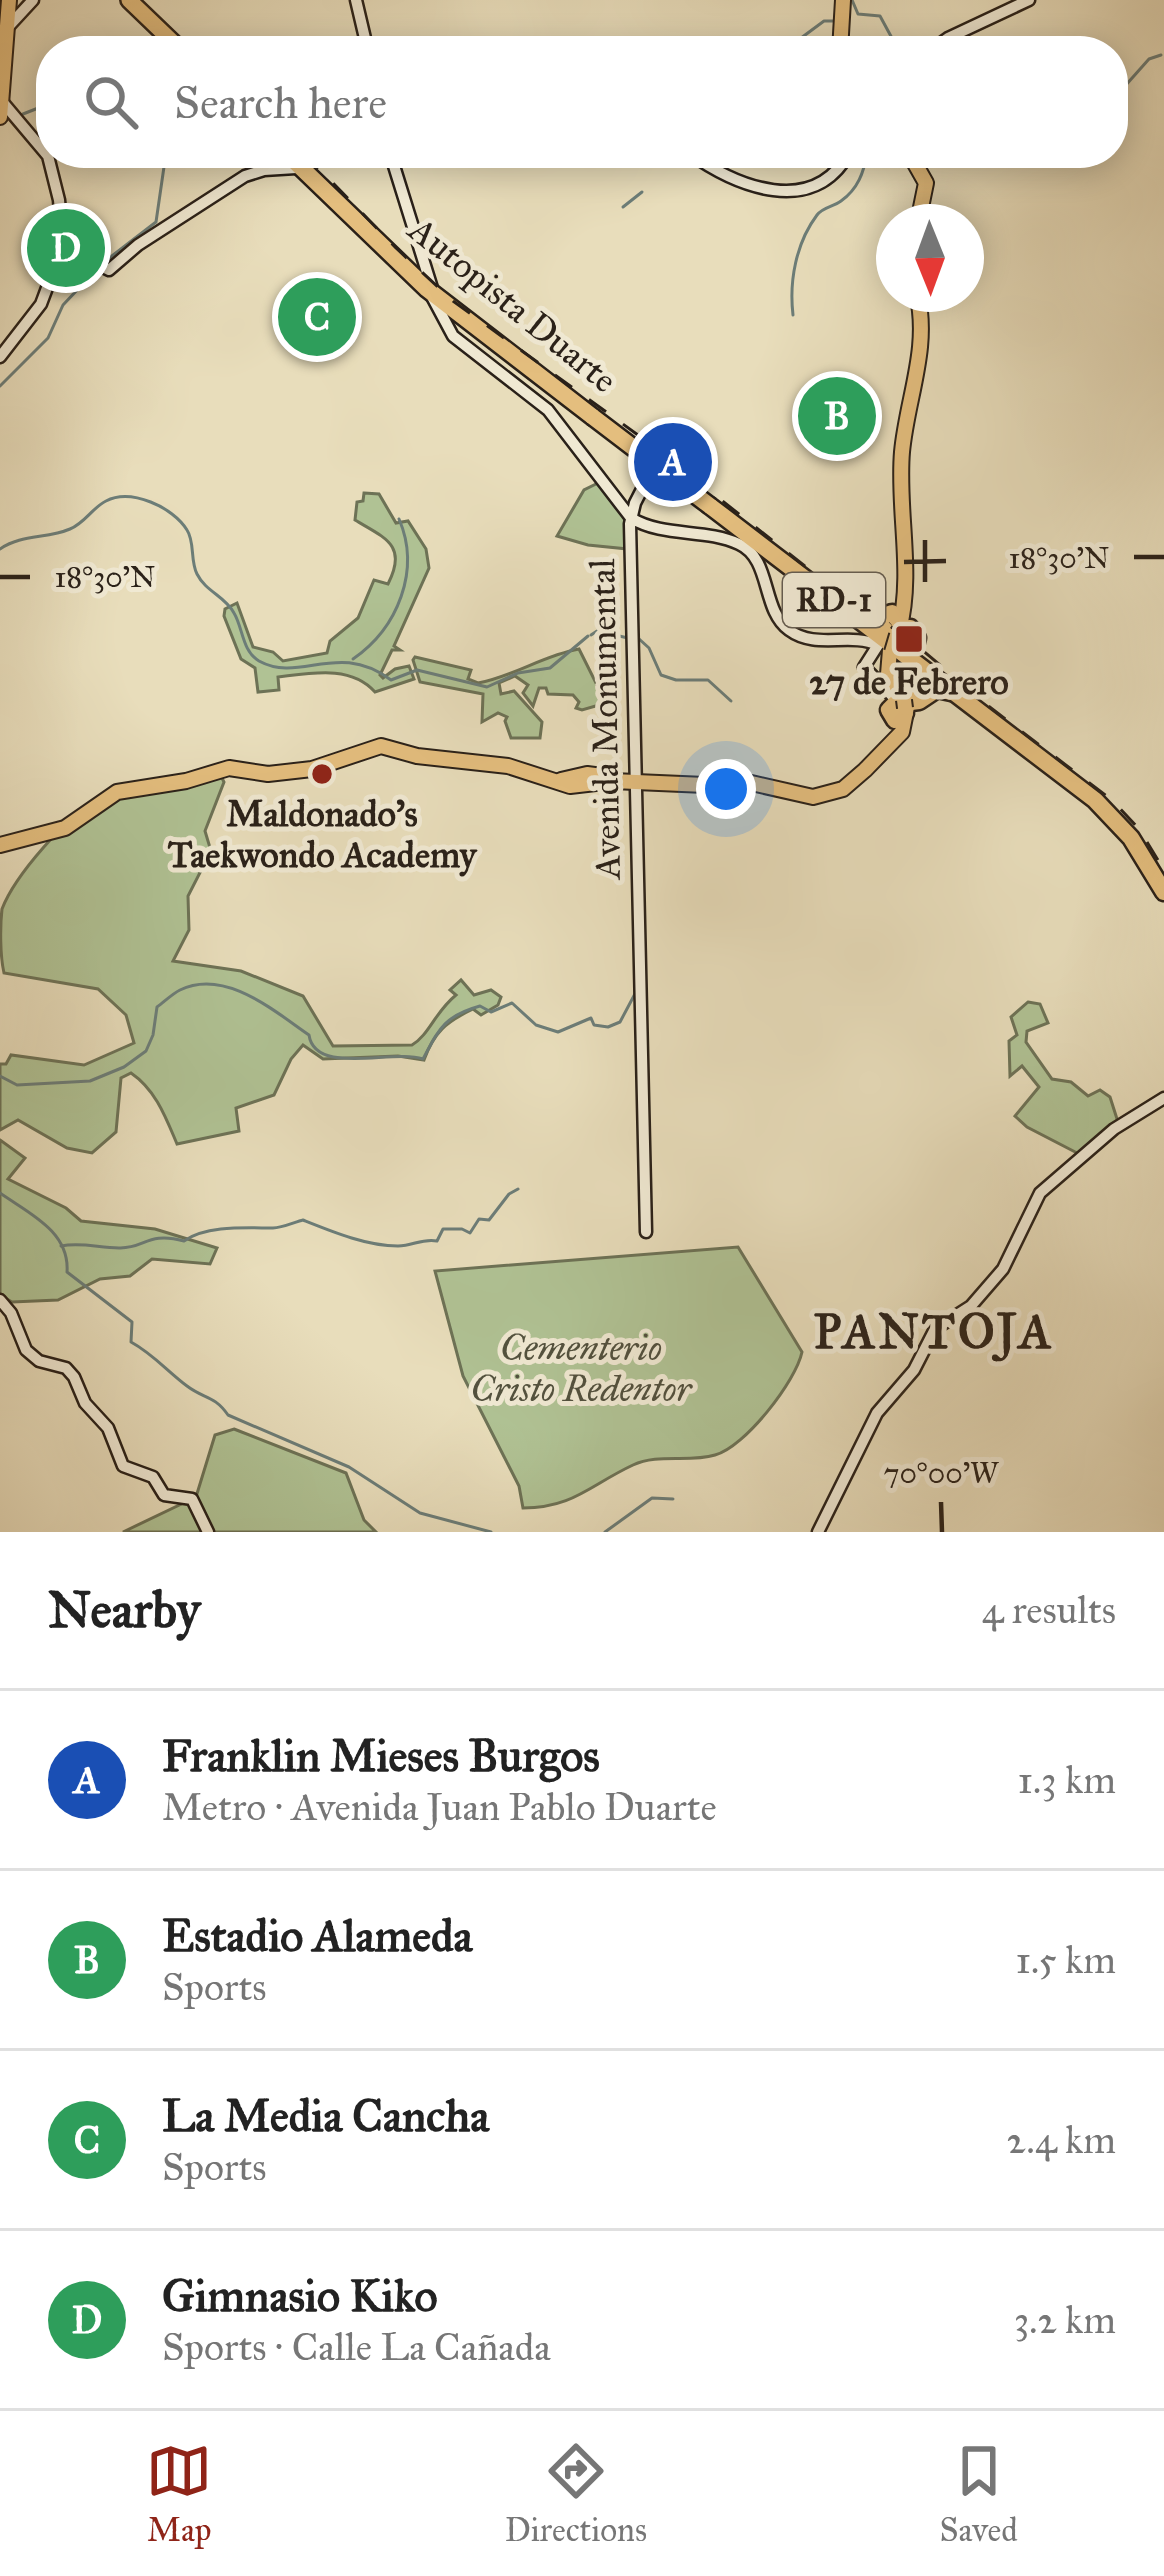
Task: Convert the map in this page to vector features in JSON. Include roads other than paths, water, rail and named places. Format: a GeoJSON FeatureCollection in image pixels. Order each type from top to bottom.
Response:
{"type":"FeatureCollection","features":[{"type":"Feature","properties":{"kind":"highway"},"geometry":{"type":"LineString","coordinates":[[132,0],[169,36]]}},
{"type":"Feature","properties":{"kind":"highway","name":"Autopista Duarte"},"geometry":{"type":"LineString","coordinates":[[299,168],[431,288],[717,510],[896,636],[1113,812],[1164,888]]}},
{"type":"Feature","properties":{"kind":"highway","name":"Autopista Duarte"},"geometry":{"type":"LineString","coordinates":[[717,510],[765,538],[1037,751]]}},
{"type":"Feature","properties":{"kind":"highway"},"geometry":{"type":"LineString","coordinates":[[849,606],[926,654],[954,687]]}},
{"type":"Feature","properties":{"kind":"highway"},"geometry":{"type":"LineString","coordinates":[[849,606],[872,613],[896,636],[920,673],[904,704]]}},
{"type":"Feature","properties":{"kind":"highway"},"geometry":{"type":"LineString","coordinates":[[904,704],[913,712],[936,693],[954,687]]}},
{"type":"Feature","properties":{"kind":"highway"},"geometry":{"type":"LineString","coordinates":[[904,704],[954,687]]}},
{"type":"Feature","properties":{"kind":"main road"},"geometry":{"type":"LineString","coordinates":[[7,0],[3,103],[36,143]]}},
{"type":"Feature","properties":{"kind":"main road"},"geometry":{"type":"LineString","coordinates":[[4,28],[33,0]]}},
{"type":"Feature","properties":{"kind":"main road"},"geometry":{"type":"LineString","coordinates":[[356,0],[364,36]]}},
{"type":"Feature","properties":{"kind":"main road"},"geometry":{"type":"LineString","coordinates":[[839,36],[841,0]]}},
{"type":"Feature","properties":{"kind":"main road"},"geometry":{"type":"LineString","coordinates":[[951,36],[1029,0]]}},
{"type":"Feature","properties":{"kind":"main road"},"geometry":{"type":"LineString","coordinates":[[21,126],[36,143]]}},
{"type":"Feature","properties":{"kind":"main road"},"geometry":{"type":"LineString","coordinates":[[46,168],[62,246],[103,267],[244,176],[268,168]]}},
{"type":"Feature","properties":{"kind":"main road"},"geometry":{"type":"LineString","coordinates":[[0,356],[37,308],[62,246],[51,168]]}},
{"type":"Feature","properties":{"kind":"main road"},"geometry":{"type":"LineString","coordinates":[[395,168],[431,288],[453,336],[548,410],[631,518],[650,527],[745,547],[755,558],[783,626],[806,638],[857,637],[878,645],[864,667],[904,704]]}},
{"type":"Feature","properties":{"kind":"main road"},"geometry":{"type":"LineString","coordinates":[[712,168],[777,192],[808,189],[825,182],[836,168]]}},
{"type":"Feature","properties":{"kind":"main road"},"geometry":{"type":"LineString","coordinates":[[921,168],[930,182],[924,204]]}},
{"type":"Feature","properties":{"kind":"main road"},"geometry":{"type":"LineString","coordinates":[[904,704],[888,674],[902,577],[902,450],[923,332],[919,312]]}},
{"type":"Feature","properties":{"kind":"main road","name":"Autopista Duarte"},"geometry":{"type":"LineString","coordinates":[[569,397],[653,467],[717,510]]}},
{"type":"Feature","properties":{"kind":"main road","name":"Avenida Monumental"},"geometry":{"type":"LineString","coordinates":[[646,1232],[631,518],[653,467]]}},
{"type":"Feature","properties":{"kind":"main road"},"geometry":{"type":"LineString","coordinates":[[896,636],[902,577]]}},
{"type":"Feature","properties":{"kind":"main road"},"geometry":{"type":"LineString","coordinates":[[689,783],[751,779],[810,797],[843,789],[885,750],[904,704]]}},
{"type":"Feature","properties":{"kind":"main road"},"geometry":{"type":"LineString","coordinates":[[20,838],[68,826],[112,794],[230,764],[268,771],[297,768],[338,760],[381,743],[418,754],[508,763],[561,780],[779,788]]}},
{"type":"Feature","properties":{"kind":"main road"},"geometry":{"type":"LineString","coordinates":[[20,838],[75,820],[106,794],[229,768],[275,777],[378,747],[502,765],[524,778],[566,785],[582,780]]}},
{"type":"Feature","properties":{"kind":"main road"},"geometry":{"type":"LineString","coordinates":[[818,1532],[881,1407],[914,1370],[935,1329],[968,1309],[1003,1269],[1040,1193],[1114,1129],[1164,1098]]}},
{"type":"Feature","properties":{"kind":"main road"},"geometry":{"type":"LineString","coordinates":[[0,1300],[11,1313],[26,1350],[39,1361],[71,1373],[126,1469],[153,1477],[164,1495],[192,1499],[208,1532]]}},
{"type":"Feature","properties":{"kind":"waterway"},"geometry":{"type":"LineString","coordinates":[[852,0],[858,14],[880,16],[891,36]]}},
{"type":"Feature","properties":{"kind":"waterway"},"geometry":{"type":"LineString","coordinates":[[804,36],[824,21],[836,21]]}},
{"type":"Feature","properties":{"kind":"waterway"},"geometry":{"type":"LineString","coordinates":[[1128,83],[1149,59],[1161,55]]}},
{"type":"Feature","properties":{"kind":"waterway"},"geometry":{"type":"LineString","coordinates":[[23,114],[36,109]]}},
{"type":"Feature","properties":{"kind":"waterway"},"geometry":{"type":"LineString","coordinates":[[104,262],[156,222],[164,168]]}},
{"type":"Feature","properties":{"kind":"waterway"},"geometry":{"type":"LineString","coordinates":[[793,315],[793,276],[804,238],[819,212],[852,191],[863,168]]}},
{"type":"Feature","properties":{"kind":"waterway"},"geometry":{"type":"LineString","coordinates":[[623,207],[642,192]]}},
{"type":"Feature","properties":{"kind":"waterway"},"geometry":{"type":"LineString","coordinates":[[0,386],[48,338],[63,305],[97,269]]}},
{"type":"Feature","properties":{"kind":"waterway"},"geometry":{"type":"LineString","coordinates":[[0,549],[70,529],[116,498],[151,502],[181,522],[201,580],[230,607],[253,657],[275,667],[354,663],[391,680],[417,670],[487,687],[518,673],[550,668],[588,636]]}},
{"type":"Feature","properties":{"kind":"waterway"},"geometry":{"type":"LineString","coordinates":[[353,659],[382,631],[401,596],[407,558],[399,519]]}},
{"type":"Feature","properties":{"kind":"waterway"},"geometry":{"type":"LineString","coordinates":[[591,635],[597,631],[628,638]]}},
{"type":"Feature","properties":{"kind":"waterway"},"geometry":{"type":"LineString","coordinates":[[638,638],[649,648],[661,675],[708,680],[731,701]]}},
{"type":"Feature","properties":{"kind":"waterway"},"geometry":{"type":"LineString","coordinates":[[0,1076],[17,1085],[90,1081],[124,1067],[146,1051],[157,1007],[197,985],[214,984],[248,995],[309,1035],[325,1055],[357,1059],[423,1059],[444,1025],[480,1006],[491,1012],[512,1003],[536,1025],[558,1032],[591,1018],[594,1025],[608,1027],[620,1022],[637,990]]}},
{"type":"Feature","properties":{"kind":"waterway"},"geometry":{"type":"LineString","coordinates":[[61,1246],[128,1248],[154,1239],[184,1241],[215,1230],[277,1228],[303,1220],[362,1241],[403,1246],[437,1241],[443,1229],[470,1233],[479,1219],[489,1220],[518,1189]]}},
{"type":"Feature","properties":{"kind":"waterway"},"geometry":{"type":"LineString","coordinates":[[0,1193],[55,1234],[67,1272],[132,1322],[131,1342],[228,1415],[349,1467],[420,1513],[491,1532]]}},
{"type":"Feature","properties":{"kind":"waterway"},"geometry":{"type":"LineString","coordinates":[[605,1532],[652,1498],[673,1499]]}},
{"type":"Feature","properties":{"kind":"railway"},"geometry":{"type":"LineString","coordinates":[[319,168],[453,301],[649,443],[825,582],[909,639],[1113,801],[1139,829],[1164,870]]}},
{"type":"Feature","properties":{"kind":"place","name":"Gimnasio Kiko"},"geometry":{"type":"Point","coordinates":[66,248]}},
{"type":"Feature","properties":{"kind":"place","name":"La Media Cancha"},"geometry":{"type":"Point","coordinates":[317,317]}},
{"type":"Feature","properties":{"kind":"place","name":"Estadio Alameda"},"geometry":{"type":"Point","coordinates":[837,416]}},
{"type":"Feature","properties":{"kind":"place","name":"Franklin Mieses Burgos"},"geometry":{"type":"Point","coordinates":[673,462]}},
{"type":"Feature","properties":{"kind":"place","name":"27 de Febrero"},"geometry":{"type":"Point","coordinates":[909,639]}},
{"type":"Feature","properties":{"kind":"place","name":"Maldonado's Taekwondo Academy"},"geometry":{"type":"Point","coordinates":[322,774]}},
{"type":"Feature","properties":{"kind":"district","name":"PANTOJA"},"geometry":{"type":"Point","coordinates":[934,1331]}},
{"type":"Feature","properties":{"kind":"park label","name":"Cementerio Cristo Redentor"},"geometry":{"type":"Point","coordinates":[581,1368]}}]}
